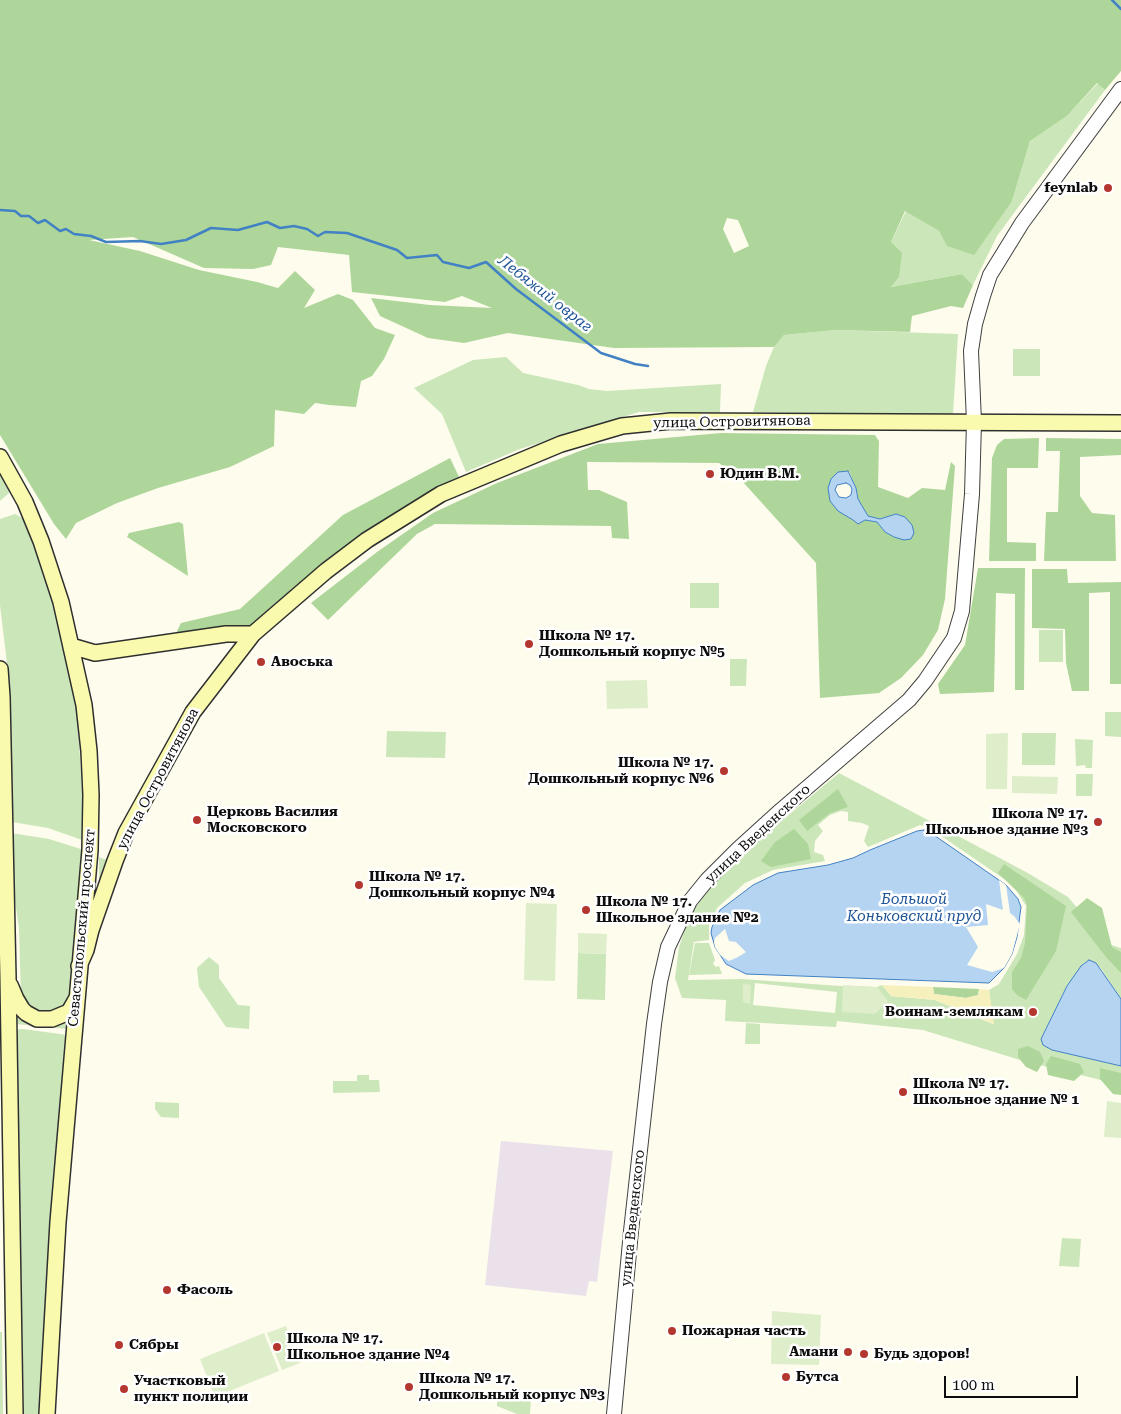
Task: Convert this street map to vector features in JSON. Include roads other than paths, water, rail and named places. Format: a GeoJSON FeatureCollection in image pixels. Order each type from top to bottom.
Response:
{"type":"FeatureCollection","features":[{"type":"Feature","properties":{"kind":"main road","name":"улица Островитянова"},"geometry":{"type":"LineString","coordinates":[[79,966],[126,833],[193,712],[253,634],[326,571],[367,540],[441,494],[561,444],[622,426],[671,421],[1121,423]]}},
{"type":"Feature","properties":{"kind":"main road","name":"Севастопольский проспект"},"geometry":{"type":"LineString","coordinates":[[0,456],[25,502],[41,541],[61,602],[84,705],[89,751],[91,795],[90,850],[58,1222],[47,1414]]}},
{"type":"Feature","properties":{"kind":"main road"},"geometry":{"type":"LineString","coordinates":[[71,646],[95,653],[116,652],[171,641],[226,634],[253,634]]}},
{"type":"Feature","properties":{"kind":"main road"},"geometry":{"type":"LineString","coordinates":[[0,669],[8,978],[15,1414]]}},
{"type":"Feature","properties":{"kind":"main road"},"geometry":{"type":"LineString","coordinates":[[8,978],[18,1004],[26,1013],[37,1019],[52,1019],[69,1012],[78,996]]}},
{"type":"Feature","properties":{"kind":"street","name":"улица Введенского"},"geometry":{"type":"LineString","coordinates":[[614,1414],[631,1231],[654,1024],[660,982],[668,947],[690,901],[707,880],[781,810],[909,700],[925,681],[954,638],[962,611],[972,494],[974,422],[971,351],[975,324],[990,275],[1022,223],[1121,89]]}},
{"type":"Feature","properties":{"kind":"water"},"geometry":{"type":"Polygon","coordinates":[[[848,471],[856,488],[858,499],[868,516],[880,519],[896,514],[905,517],[912,525],[914,533],[911,539],[904,540],[894,537],[885,532],[877,522],[865,520],[858,524],[838,511],[830,501],[828,488],[831,479],[838,472],[848,471]],[[846,483],[837,485],[835,490],[839,497],[846,498],[851,495],[852,489],[846,483]]]}},
{"type":"Feature","properties":{"kind":"water","name":"Большой Коньковский пруд"},"geometry":{"type":"Polygon","coordinates":[[[924,830],[1006,885],[1018,899],[1021,907],[1017,937],[1012,954],[1004,968],[989,983],[746,974],[726,964],[715,947],[711,933],[720,910],[753,885],[778,873],[828,865],[853,858],[917,831],[924,830]]]}},
{"type":"Feature","properties":{"kind":"water"},"geometry":{"type":"Polygon","coordinates":[[[1089,960],[1096,963],[1121,999],[1121,1066],[1052,1050],[1043,1045],[1041,1039],[1067,986],[1081,966],[1089,960]]]}},
{"type":"Feature","properties":{"kind":"waterway"},"geometry":{"type":"LineString","coordinates":[[1112,0],[1121,9]]}},
{"type":"Feature","properties":{"kind":"waterway","name":"Лебяжий овраг"},"geometry":{"type":"LineString","coordinates":[[0,210],[15,211],[21,216],[29,216],[38,223],[45,220],[60,231],[66,229],[74,234],[91,236],[106,242],[140,241],[161,244],[186,240],[211,228],[238,230],[267,222],[280,228],[294,226],[307,229],[318,236],[325,232],[347,233],[397,250],[407,258],[437,255],[443,262],[469,268],[486,262],[516,289],[601,353],[635,364],[648,366]]}},
{"type":"Feature","properties":{"kind":"place","name":"feynlab"},"geometry":{"type":"Point","coordinates":[1108,188]}},
{"type":"Feature","properties":{"kind":"place","name":"Юдин В.М."},"geometry":{"type":"Point","coordinates":[710,474]}},
{"type":"Feature","properties":{"kind":"place","name":"Школа № 17. Дошкольный корпус №5"},"geometry":{"type":"Point","coordinates":[529,644]}},
{"type":"Feature","properties":{"kind":"place","name":"Авоська"},"geometry":{"type":"Point","coordinates":[261,662]}},
{"type":"Feature","properties":{"kind":"place","name":"Школа № 17. Дошкольный корпус №6"},"geometry":{"type":"Point","coordinates":[724,771]}},
{"type":"Feature","properties":{"kind":"place","name":"Церковь Василия Московского"},"geometry":{"type":"Point","coordinates":[197,820]}},
{"type":"Feature","properties":{"kind":"place","name":"Школа № 17. Школьное здание №3"},"geometry":{"type":"Point","coordinates":[1098,822]}},
{"type":"Feature","properties":{"kind":"place","name":"Школа № 17. Дошкольный корпус №4"},"geometry":{"type":"Point","coordinates":[359,885]}},
{"type":"Feature","properties":{"kind":"place","name":"Школа № 17. Школьное здание №2"},"geometry":{"type":"Point","coordinates":[586,910]}},
{"type":"Feature","properties":{"kind":"place","name":"Воинам-землякам"},"geometry":{"type":"Point","coordinates":[1033,1012]}},
{"type":"Feature","properties":{"kind":"place","name":"Школа № 17. Школьное здание № 1"},"geometry":{"type":"Point","coordinates":[903,1092]}},
{"type":"Feature","properties":{"kind":"place","name":"Фасоль"},"geometry":{"type":"Point","coordinates":[167,1290]}},
{"type":"Feature","properties":{"kind":"place","name":"Пожарная часть"},"geometry":{"type":"Point","coordinates":[672,1331]}},
{"type":"Feature","properties":{"kind":"place","name":"Сябры"},"geometry":{"type":"Point","coordinates":[119,1345]}},
{"type":"Feature","properties":{"kind":"place","name":"Школа № 17. Школьное здание №4"},"geometry":{"type":"Point","coordinates":[277,1347]}},
{"type":"Feature","properties":{"kind":"place","name":"Амани"},"geometry":{"type":"Point","coordinates":[848,1352]}},
{"type":"Feature","properties":{"kind":"place","name":"Будь здоров!"},"geometry":{"type":"Point","coordinates":[864,1354]}},
{"type":"Feature","properties":{"kind":"place","name":"Бутса"},"geometry":{"type":"Point","coordinates":[786,1377]}},
{"type":"Feature","properties":{"kind":"place","name":"Школа № 17. Дошкольный корпус №3"},"geometry":{"type":"Point","coordinates":[409,1387]}},
{"type":"Feature","properties":{"kind":"place","name":"Участковый пункт полиции"},"geometry":{"type":"Point","coordinates":[124,1389]}}]}
